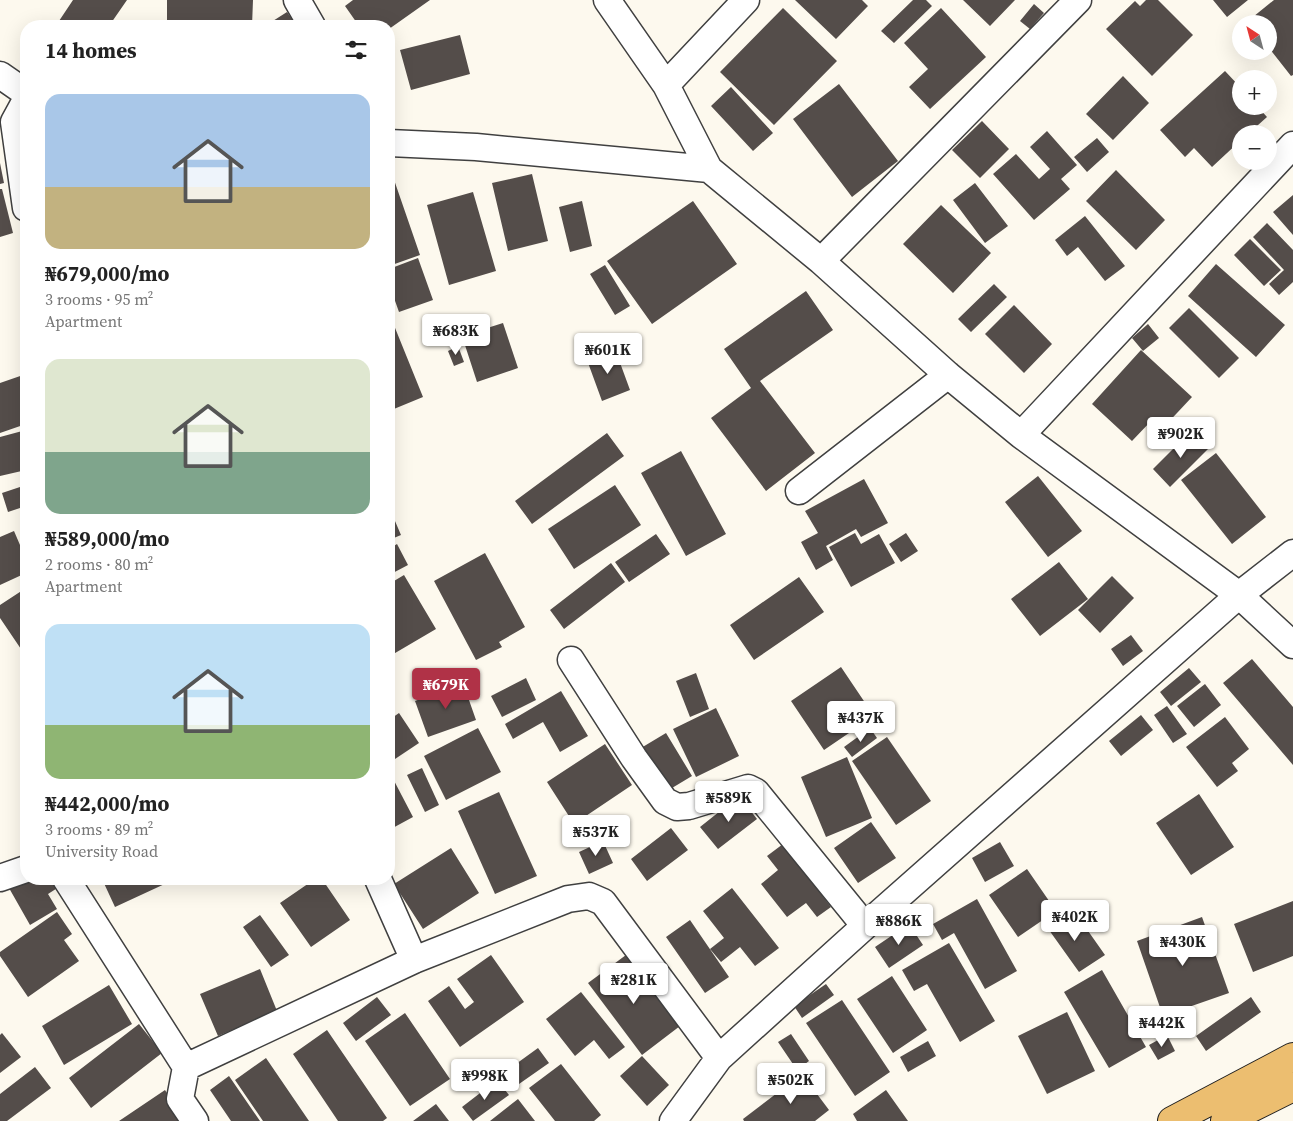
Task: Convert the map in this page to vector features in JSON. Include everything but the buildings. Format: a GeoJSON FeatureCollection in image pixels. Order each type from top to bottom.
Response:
{"type":"FeatureCollection","features":[{"type":"Feature","properties":{"kind":"main road"},"geometry":{"type":"LineString","coordinates":[[1172,1121],[1293,1057]]}},
{"type":"Feature","properties":{"kind":"main road"},"geometry":{"type":"LineString","coordinates":[[1225,1121],[1293,1087]]}},
{"type":"Feature","properties":{"kind":"street"},"geometry":{"type":"LineString","coordinates":[[297,0],[309,20]]}},
{"type":"Feature","properties":{"kind":"street"},"geometry":{"type":"LineString","coordinates":[[607,0],[666,85],[709,169],[821,261],[948,375],[1021,435],[1238,595],[1293,645]]}},
{"type":"Feature","properties":{"kind":"street"},"geometry":{"type":"LineString","coordinates":[[666,85],[746,0]]}},
{"type":"Feature","properties":{"kind":"street"},"geometry":{"type":"LineString","coordinates":[[821,261],[1078,0]]}},
{"type":"Feature","properties":{"kind":"street"},"geometry":{"type":"LineString","coordinates":[[0,75],[20,89]]}},
{"type":"Feature","properties":{"kind":"street"},"geometry":{"type":"LineString","coordinates":[[20,111],[14,122],[20,165]]}},
{"type":"Feature","properties":{"kind":"street"},"geometry":{"type":"LineString","coordinates":[[395,143],[476,147],[709,169]]}},
{"type":"Feature","properties":{"kind":"street"},"geometry":{"type":"LineString","coordinates":[[1021,435],[1293,145]]}},
{"type":"Feature","properties":{"kind":"street"},"geometry":{"type":"LineString","coordinates":[[799,492],[948,375]]}},
{"type":"Feature","properties":{"kind":"street"},"geometry":{"type":"LineString","coordinates":[[673,1121],[719,1058],[1238,595],[1293,553]]}},
{"type":"Feature","properties":{"kind":"street"},"geometry":{"type":"LineString","coordinates":[[570,660],[634,758],[665,801],[677,807],[689,806],[748,788],[756,792],[865,926]]}},
{"type":"Feature","properties":{"kind":"street"},"geometry":{"type":"LineString","coordinates":[[0,878],[20,871]]}},
{"type":"Feature","properties":{"kind":"street"},"geometry":{"type":"LineString","coordinates":[[70,885],[186,1067],[180,1099],[195,1121]]}},
{"type":"Feature","properties":{"kind":"street"},"geometry":{"type":"LineString","coordinates":[[381,885],[414,960]]}},
{"type":"Feature","properties":{"kind":"street"},"geometry":{"type":"LineString","coordinates":[[186,1067],[414,960],[568,898],[590,896],[603,902],[719,1058]]}}]}
